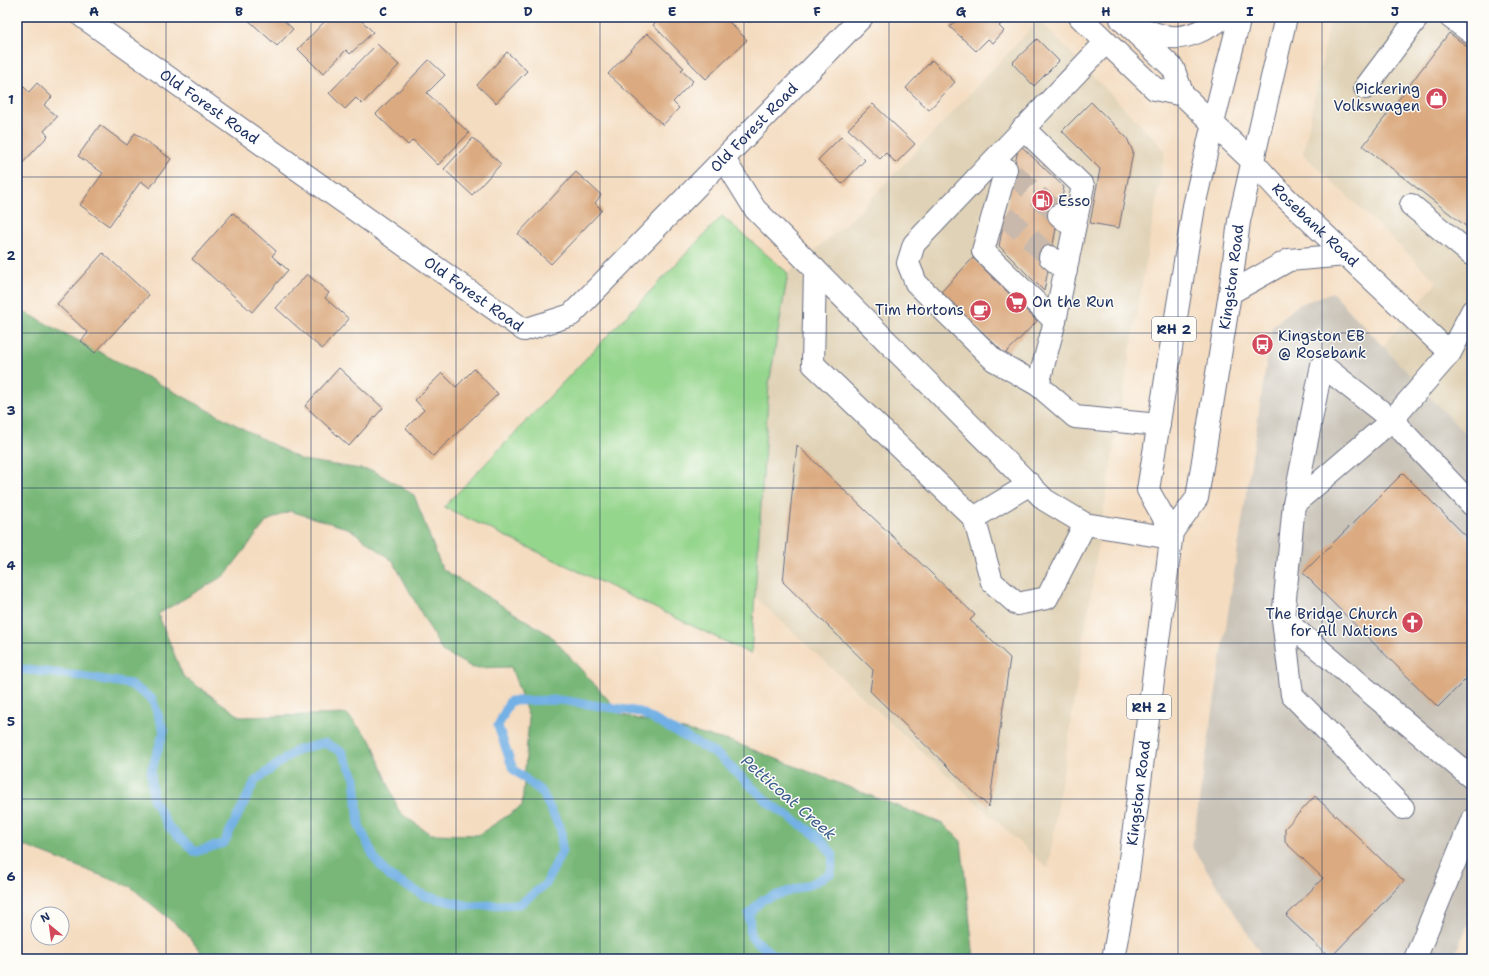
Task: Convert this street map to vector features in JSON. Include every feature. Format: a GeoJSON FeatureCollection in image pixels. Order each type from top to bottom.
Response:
{"type":"FeatureCollection","features":[{"type":"Feature","properties":{"kind":"main road","name":"Old Forest Road"},"geometry":{"type":"LineString","coordinates":[[83,17],[524,330],[571,315],[862,17]]}},
{"type":"Feature","properties":{"kind":"main road"},"geometry":{"type":"LineString","coordinates":[[1080,17],[1155,89],[1183,95]]}},
{"type":"Feature","properties":{"kind":"main road"},"geometry":{"type":"LineString","coordinates":[[1120,18],[1159,36],[1174,38],[1194,34],[1225,17]]}},
{"type":"Feature","properties":{"kind":"main road","name":"RH 2"},"geometry":{"type":"LineString","coordinates":[[1171,535],[1148,490],[1194,206],[1240,17]]}},
{"type":"Feature","properties":{"kind":"main road","name":"Kingston Road"},"geometry":{"type":"LineString","coordinates":[[1113,959],[1127,883],[1171,535],[1197,498],[1240,221],[1252,161],[1286,17]]}},
{"type":"Feature","properties":{"kind":"main road"},"geometry":{"type":"LineString","coordinates":[[1365,88],[1418,17]]}},
{"type":"Feature","properties":{"kind":"main road"},"geometry":{"type":"LineString","coordinates":[[1450,17],[1472,33]]}},
{"type":"Feature","properties":{"kind":"main road","name":"Rosebank Road"},"geometry":{"type":"LineString","coordinates":[[1120,18],[1173,68],[1183,95],[1252,161],[1285,197],[1450,353]]}},
{"type":"Feature","properties":{"kind":"main road"},"geometry":{"type":"LineString","coordinates":[[1106,42],[1023,128],[1000,167],[914,244],[908,263],[916,283],[994,360],[1038,385],[1075,417],[1159,425]]}},
{"type":"Feature","properties":{"kind":"main road"},"geometry":{"type":"LineString","coordinates":[[1023,128],[1083,186],[1066,222],[1058,264],[1056,321],[1038,385]]}},
{"type":"Feature","properties":{"kind":"main road"},"geometry":{"type":"LineString","coordinates":[[724,159],[755,209],[1045,500],[1085,524],[1171,535]]}},
{"type":"Feature","properties":{"kind":"main road"},"geometry":{"type":"LineString","coordinates":[[1000,167],[1000,211],[983,251],[1056,321]]}},
{"type":"Feature","properties":{"kind":"main road"},"geometry":{"type":"LineString","coordinates":[[1410,205],[1472,255]]}},
{"type":"Feature","properties":{"kind":"main road"},"geometry":{"type":"LineString","coordinates":[[1230,293],[1289,260],[1346,255]]}},
{"type":"Feature","properties":{"kind":"main road"},"geometry":{"type":"LineString","coordinates":[[815,269],[813,364],[974,518],[992,582],[1017,604],[1046,598],[1085,524]]}},
{"type":"Feature","properties":{"kind":"main road"},"geometry":{"type":"LineString","coordinates":[[1294,504],[1392,420],[1450,353],[1472,311]]}},
{"type":"Feature","properties":{"kind":"main road"},"geometry":{"type":"LineString","coordinates":[[1403,808],[1292,695],[1283,619],[1294,504],[1322,365],[1392,420],[1472,505]]}},
{"type":"Feature","properties":{"kind":"main road"},"geometry":{"type":"LineString","coordinates":[[974,518],[1030,484]]}},
{"type":"Feature","properties":{"kind":"main road"},"geometry":{"type":"LineString","coordinates":[[1283,619],[1472,778]]}},
{"type":"Feature","properties":{"kind":"main road"},"geometry":{"type":"LineString","coordinates":[[1415,959],[1472,820]]}},
{"type":"Feature","properties":{"kind":"shaded area"},"geometry":{"type":"Polygon","coordinates":[[[1331,17],[1472,17],[1472,441],[1383,346],[1437,282],[1303,154],[1331,17]]]}},
{"type":"Feature","properties":{"kind":"shaded area"},"geometry":{"type":"Polygon","coordinates":[[[1039,20],[1165,150],[1111,464],[1048,869],[755,597],[769,384],[788,273],[856,215],[1039,20]]]}},
{"type":"Feature","properties":{"kind":"shaded area"},"geometry":{"type":"Polygon","coordinates":[[[1332,292],[1472,441],[1472,915],[1453,959],[1264,959],[1192,847],[1272,327],[1298,305],[1332,292]]]}},
{"type":"Feature","properties":{"kind":"green space"},"geometry":{"type":"Polygon","coordinates":[[[722,216],[788,273],[769,384],[751,654],[444,507],[722,216]]]}},
{"type":"Feature","properties":{"kind":"green space"},"geometry":{"type":"Polygon","coordinates":[[[17,308],[302,460],[374,471],[414,495],[442,569],[550,635],[622,715],[733,742],[943,824],[961,841],[974,959],[206,959],[186,933],[131,887],[17,843],[17,308]],[[290,511],[267,521],[225,575],[158,614],[183,676],[241,717],[347,714],[372,742],[399,812],[430,834],[478,835],[522,806],[529,718],[511,667],[473,668],[442,651],[393,561],[350,529],[290,511]]]}},
{"type":"Feature","properties":{"kind":"building"},"geometry":{"type":"Polygon","coordinates":[[[245,17],[280,17],[293,29],[277,46],[245,17]]]}},
{"type":"Feature","properties":{"kind":"building"},"geometry":{"type":"Polygon","coordinates":[[[329,17],[358,17],[373,32],[350,54],[346,50],[323,74],[298,49],[329,17]]]}},
{"type":"Feature","properties":{"kind":"building"},"geometry":{"type":"Polygon","coordinates":[[[661,17],[724,17],[747,40],[706,79],[653,25],[661,17]]]}},
{"type":"Feature","properties":{"kind":"building"},"geometry":{"type":"Polygon","coordinates":[[[742,17],[752,17],[747,22],[742,17]]]}},
{"type":"Feature","properties":{"kind":"building"},"geometry":{"type":"Polygon","coordinates":[[[959,17],[999,17],[1004,21],[999,26],[1004,31],[993,43],[988,39],[976,51],[950,27],[959,17]]]}},
{"type":"Feature","properties":{"kind":"building"},"geometry":{"type":"Polygon","coordinates":[[[647,33],[684,68],[681,70],[693,81],[673,102],[679,108],[663,125],[608,74],[647,33]]]}},
{"type":"Feature","properties":{"kind":"building","name":"Pickering Volkswagen"},"geometry":{"type":"Polygon","coordinates":[[[1449,33],[1472,50],[1472,231],[1363,146],[1449,33]]]}},
{"type":"Feature","properties":{"kind":"building"},"geometry":{"type":"Polygon","coordinates":[[[1037,39],[1059,61],[1034,86],[1012,63],[1037,39]]]}},
{"type":"Feature","properties":{"kind":"building"},"geometry":{"type":"Polygon","coordinates":[[[377,44],[399,65],[362,104],[356,98],[345,109],[329,93],[377,44]]]}},
{"type":"Feature","properties":{"kind":"building"},"geometry":{"type":"Polygon","coordinates":[[[507,52],[527,71],[496,103],[477,85],[507,52]]]}},
{"type":"Feature","properties":{"kind":"building"},"geometry":{"type":"Polygon","coordinates":[[[429,60],[445,75],[427,93],[469,133],[438,165],[413,140],[408,145],[376,114],[429,60]]]}},
{"type":"Feature","properties":{"kind":"building"},"geometry":{"type":"Polygon","coordinates":[[[932,60],[955,82],[929,110],[906,88],[932,60]]]}},
{"type":"Feature","properties":{"kind":"building"},"geometry":{"type":"Polygon","coordinates":[[[17,80],[29,92],[37,83],[52,97],[44,105],[57,117],[44,131],[48,136],[17,169],[17,80]]]}},
{"type":"Feature","properties":{"kind":"building"},"geometry":{"type":"Polygon","coordinates":[[[1091,102],[1127,138],[1133,152],[1119,228],[1090,223],[1100,169],[1062,131],[1091,102]]]}},
{"type":"Feature","properties":{"kind":"building"},"geometry":{"type":"Polygon","coordinates":[[[873,104],[915,144],[896,163],[886,153],[880,159],[848,129],[873,104]]]}},
{"type":"Feature","properties":{"kind":"building"},"geometry":{"type":"Polygon","coordinates":[[[100,125],[127,145],[135,133],[171,159],[150,188],[141,181],[109,226],[80,205],[103,173],[78,156],[100,125]]]}},
{"type":"Feature","properties":{"kind":"building"},"geometry":{"type":"Polygon","coordinates":[[[841,137],[865,160],[842,184],[818,160],[841,137]]]}},
{"type":"Feature","properties":{"kind":"building"},"geometry":{"type":"Polygon","coordinates":[[[473,138],[501,164],[472,195],[444,169],[473,138]]]}},
{"type":"Feature","properties":{"kind":"building"},"geometry":{"type":"Polygon","coordinates":[[[1019,144],[1064,187],[1044,291],[999,246],[1019,144]]]}},
{"type":"Feature","properties":{"kind":"building"},"geometry":{"type":"Polygon","coordinates":[[[576,172],[601,195],[595,203],[602,210],[551,264],[518,234],[576,172]]]}},
{"type":"Feature","properties":{"kind":"building"},"geometry":{"type":"Polygon","coordinates":[[[233,213],[276,251],[272,256],[288,270],[252,312],[192,259],[233,213]]]}},
{"type":"Feature","properties":{"kind":"building"},"geometry":{"type":"Polygon","coordinates":[[[103,253],[149,295],[95,353],[81,341],[88,333],[57,304],[103,253]]]}},
{"type":"Feature","properties":{"kind":"building"},"geometry":{"type":"Polygon","coordinates":[[[973,258],[1037,321],[1005,354],[941,292],[973,258]]]}},
{"type":"Feature","properties":{"kind":"building"},"geometry":{"type":"Polygon","coordinates":[[[307,274],[329,293],[325,298],[349,319],[322,349],[276,308],[307,274]]]}},
{"type":"Feature","properties":{"kind":"building"},"geometry":{"type":"Polygon","coordinates":[[[339,368],[383,408],[349,446],[305,406],[339,368]]]}},
{"type":"Feature","properties":{"kind":"building"},"geometry":{"type":"Polygon","coordinates":[[[474,369],[498,394],[433,456],[406,428],[424,410],[415,400],[442,373],[456,387],[474,369]]]}},
{"type":"Feature","properties":{"kind":"building"},"geometry":{"type":"Polygon","coordinates":[[[797,445],[975,615],[970,620],[1010,658],[989,807],[870,691],[873,670],[783,582],[797,445]]]}},
{"type":"Feature","properties":{"kind":"building","name":"The Bridge Church for All Nations"},"geometry":{"type":"Polygon","coordinates":[[[1403,473],[1472,542],[1472,673],[1438,707],[1303,573],[1403,473]]]}},
{"type":"Feature","properties":{"kind":"building"},"geometry":{"type":"Polygon","coordinates":[[[1315,796],[1404,881],[1330,958],[1286,916],[1323,878],[1285,842],[1285,828],[1315,796]]]}},
{"type":"Feature","properties":{"kind":"waterway","name":"Petticoat Creek"},"geometry":{"type":"LineString","coordinates":[[17,669],[81,676],[130,684],[152,699],[164,731],[151,771],[153,799],[169,827],[195,852],[224,843],[255,781],[297,750],[325,743],[342,752],[355,778],[359,826],[375,859],[389,876],[425,896],[469,906],[520,904],[546,884],[562,851],[561,830],[542,792],[513,769],[498,726],[510,701],[560,700],[640,712],[718,755],[769,803],[819,837],[833,855],[831,873],[811,884],[762,900],[749,914],[751,937],[773,955],[786,959]]}},
{"type":"Feature","properties":{"kind":"tunnel"},"geometry":{"type":"LineString","coordinates":[[1013,174],[1059,215]]}},
{"type":"Feature","properties":{"kind":"tunnel"},"geometry":{"type":"LineString","coordinates":[[1005,216],[1050,257]]}},
{"type":"Feature","properties":{"kind":"place","name":"Pickering Volkswagen"},"geometry":{"type":"Point","coordinates":[1436,98]}},
{"type":"Feature","properties":{"kind":"place","name":"Esso"},"geometry":{"type":"Point","coordinates":[1042,201]}},
{"type":"Feature","properties":{"kind":"place","name":"On the Run"},"geometry":{"type":"Point","coordinates":[1016,302]}},
{"type":"Feature","properties":{"kind":"place","name":"Tim Hortons"},"geometry":{"type":"Point","coordinates":[980,310]}},
{"type":"Feature","properties":{"kind":"place","name":"Kingston EB @ Rosebank"},"geometry":{"type":"Point","coordinates":[1262,345]}},
{"type":"Feature","properties":{"kind":"place","name":"The Bridge Church for All Nations"},"geometry":{"type":"Point","coordinates":[1413,623]}}]}
